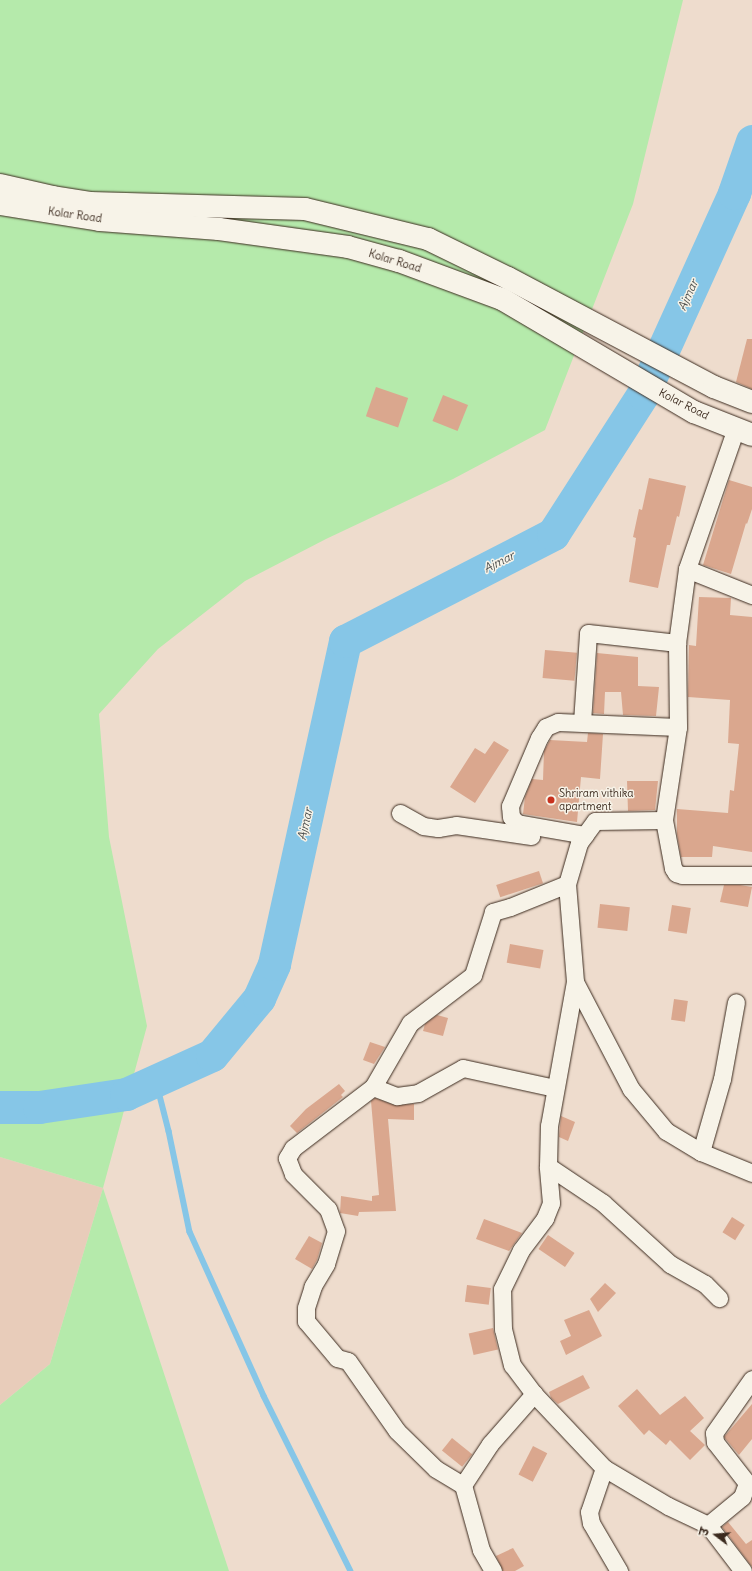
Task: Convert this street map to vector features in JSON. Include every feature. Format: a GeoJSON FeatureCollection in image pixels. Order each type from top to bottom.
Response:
{"type":"FeatureCollection","features":[{"type":"Feature","properties":{"kind":"main road","name":"Kolar Road"},"geometry":{"type":"LineString","coordinates":[[0,185],[90,203],[305,209],[428,239],[508,278],[714,387],[752,402]]}},
{"type":"Feature","properties":{"kind":"main road","name":"Kolar Road"},"geometry":{"type":"LineString","coordinates":[[0,204],[100,220],[219,229],[348,247],[399,261],[502,299],[694,412],[747,430]]}},
{"type":"Feature","properties":{"kind":"street"},"geometry":{"type":"LineString","coordinates":[[747,430],[687,569],[677,643],[678,727],[664,820],[673,868],[676,873],[682,875],[752,875]]}},
{"type":"Feature","properties":{"kind":"street"},"geometry":{"type":"LineString","coordinates":[[687,569],[752,595]]}},
{"type":"Feature","properties":{"kind":"street"},"geometry":{"type":"LineString","coordinates":[[582,722],[588,633],[677,643]]}},
{"type":"Feature","properties":{"kind":"street"},"geometry":{"type":"LineString","coordinates":[[582,839],[517,823],[511,817],[510,806],[539,738],[546,727],[558,722],[582,722],[678,727]]}},
{"type":"Feature","properties":{"kind":"street"},"geometry":{"type":"LineString","coordinates":[[400,813],[423,826],[438,828],[456,825],[582,839]]}},
{"type":"Feature","properties":{"kind":"street"},"geometry":{"type":"LineString","coordinates":[[664,820],[595,821],[582,839],[567,884],[575,982],[548,1126],[548,1166],[551,1203],[545,1218],[521,1250],[502,1289],[503,1329],[512,1365],[534,1394],[604,1468],[668,1506],[708,1525],[743,1571]]}},
{"type":"Feature","properties":{"kind":"street"},"geometry":{"type":"LineString","coordinates":[[493,1571],[481,1550],[464,1485],[436,1469],[397,1432],[348,1361],[337,1358],[306,1321],[306,1308],[313,1286],[326,1264],[336,1231],[328,1210],[293,1174],[287,1158],[293,1148],[373,1087],[410,1023],[473,975],[493,912],[510,907],[567,884]]}},
{"type":"Feature","properties":{"kind":"street"},"geometry":{"type":"LineString","coordinates":[[575,982],[631,1089],[666,1132],[701,1152],[752,1173]]}},
{"type":"Feature","properties":{"kind":"street"},"geometry":{"type":"LineString","coordinates":[[701,1152],[722,1079],[736,1002]]}},
{"type":"Feature","properties":{"kind":"street"},"geometry":{"type":"LineString","coordinates":[[373,1087],[397,1096],[418,1093],[462,1068],[555,1088]]}},
{"type":"Feature","properties":{"kind":"street"},"geometry":{"type":"LineString","coordinates":[[548,1166],[603,1203],[670,1264],[705,1284],[719,1298]]}},
{"type":"Feature","properties":{"kind":"street"},"geometry":{"type":"LineString","coordinates":[[708,1525],[742,1497],[747,1483],[715,1442],[714,1433],[752,1379]]}},
{"type":"Feature","properties":{"kind":"street"},"geometry":{"type":"LineString","coordinates":[[464,1485],[490,1444],[534,1394]]}},
{"type":"Feature","properties":{"kind":"street"},"geometry":{"type":"LineString","coordinates":[[604,1468],[590,1512],[591,1523],[620,1571]]}},
{"type":"Feature","properties":{"kind":"shaded area"},"geometry":{"type":"Polygon","coordinates":[[[0,1157],[103,1188],[50,1364],[0,1405],[0,1157]]]}},
{"type":"Feature","properties":{"kind":"green space"},"geometry":{"type":"Polygon","coordinates":[[[0,0],[683,0],[633,204],[545,430],[453,479],[326,539],[245,581],[158,649],[99,714],[109,837],[147,1026],[103,1188],[0,1157],[0,0]]]}},
{"type":"Feature","properties":{"kind":"green space"},"geometry":{"type":"Polygon","coordinates":[[[103,1188],[229,1571],[0,1571],[0,1405],[50,1364],[103,1188]]]}},
{"type":"Feature","properties":{"kind":"building"},"geometry":{"type":"Polygon","coordinates":[[[747,339],[752,339],[752,389],[736,382],[747,339]]]}},
{"type":"Feature","properties":{"kind":"building"},"geometry":{"type":"Polygon","coordinates":[[[376,387],[408,398],[398,427],[366,416],[376,387]]]}},
{"type":"Feature","properties":{"kind":"building"},"geometry":{"type":"Polygon","coordinates":[[[443,395],[468,405],[458,431],[433,421],[443,395]]]}},
{"type":"Feature","properties":{"kind":"building"},"geometry":{"type":"Polygon","coordinates":[[[649,478],[686,486],[679,517],[677,516],[670,545],[667,545],[658,588],[629,582],[636,538],[633,537],[639,509],[642,510],[649,478]]]}},
{"type":"Feature","properties":{"kind":"building"},"geometry":{"type":"Polygon","coordinates":[[[729,480],[752,487],[752,509],[747,524],[746,523],[731,574],[703,565],[729,480]]]}},
{"type":"Feature","properties":{"kind":"building"},"geometry":{"type":"Polygon","coordinates":[[[699,597],[731,598],[730,615],[752,617],[752,852],[713,846],[712,857],[681,857],[677,834],[677,809],[728,813],[730,790],[734,791],[739,744],[728,743],[730,700],[688,697],[689,645],[696,646],[699,597]]]}},
{"type":"Feature","properties":{"kind":"building"},"geometry":{"type":"Polygon","coordinates":[[[545,650],[577,653],[574,681],[543,678],[545,650]]]}},
{"type":"Feature","properties":{"kind":"building"},"geometry":{"type":"Polygon","coordinates":[[[597,653],[638,657],[638,686],[659,687],[656,716],[623,715],[621,692],[605,692],[604,714],[593,713],[597,653]]]}},
{"type":"Feature","properties":{"kind":"building"},"geometry":{"type":"Polygon","coordinates":[[[588,733],[603,734],[600,779],[581,777],[577,822],[523,814],[525,797],[532,779],[543,780],[544,751],[550,740],[587,742],[588,733]]]}},
{"type":"Feature","properties":{"kind":"building"},"geometry":{"type":"Polygon","coordinates":[[[494,741],[509,750],[475,803],[450,787],[475,748],[485,754],[494,741]]]}},
{"type":"Feature","properties":{"kind":"building"},"geometry":{"type":"Polygon","coordinates":[[[627,781],[658,781],[655,810],[628,811],[627,781]]]}},
{"type":"Feature","properties":{"kind":"building"},"geometry":{"type":"Polygon","coordinates":[[[539,871],[543,883],[500,897],[496,885],[539,871]]]}},
{"type":"Feature","properties":{"kind":"building"},"geometry":{"type":"Polygon","coordinates":[[[724,885],[752,887],[748,907],[720,902],[724,885]]]}},
{"type":"Feature","properties":{"kind":"building"},"geometry":{"type":"Polygon","coordinates":[[[600,904],[630,907],[627,931],[597,928],[600,904]]]}},
{"type":"Feature","properties":{"kind":"building"},"geometry":{"type":"Polygon","coordinates":[[[672,905],[691,908],[687,934],[668,931],[672,905]]]}},
{"type":"Feature","properties":{"kind":"building"},"geometry":{"type":"Polygon","coordinates":[[[510,944],[543,950],[540,969],[507,963],[510,944]]]}},
{"type":"Feature","properties":{"kind":"building"},"geometry":{"type":"Polygon","coordinates":[[[674,999],[688,1001],[685,1022],[671,1020],[674,999]]]}},
{"type":"Feature","properties":{"kind":"building"},"geometry":{"type":"Polygon","coordinates":[[[437,1015],[448,1018],[443,1036],[423,1031],[425,1024],[437,1015]]]}},
{"type":"Feature","properties":{"kind":"building"},"geometry":{"type":"Polygon","coordinates":[[[370,1042],[385,1047],[374,1064],[363,1060],[370,1042]]]}},
{"type":"Feature","properties":{"kind":"building"},"geometry":{"type":"Polygon","coordinates":[[[339,1084],[345,1091],[341,1095],[343,1097],[297,1133],[290,1126],[306,1109],[339,1084]]]}},
{"type":"Feature","properties":{"kind":"building"},"geometry":{"type":"Polygon","coordinates":[[[375,1098],[394,1105],[414,1104],[414,1120],[388,1119],[396,1211],[359,1212],[358,1216],[340,1213],[341,1196],[372,1201],[372,1196],[379,1195],[371,1101],[375,1098]]]}},
{"type":"Feature","properties":{"kind":"building"},"geometry":{"type":"Polygon","coordinates":[[[561,1116],[575,1122],[568,1141],[559,1137],[561,1116]]]}},
{"type":"Feature","properties":{"kind":"building"},"geometry":{"type":"Polygon","coordinates":[[[732,1217],[745,1225],[735,1240],[722,1232],[732,1217]]]}},
{"type":"Feature","properties":{"kind":"building"},"geometry":{"type":"Polygon","coordinates":[[[484,1219],[522,1233],[509,1251],[476,1239],[484,1219]]]}},
{"type":"Feature","properties":{"kind":"building"},"geometry":{"type":"Polygon","coordinates":[[[548,1235],[575,1253],[565,1267],[538,1249],[548,1235]]]}},
{"type":"Feature","properties":{"kind":"building"},"geometry":{"type":"Polygon","coordinates":[[[309,1236],[322,1243],[317,1260],[312,1269],[295,1259],[309,1236]]]}},
{"type":"Feature","properties":{"kind":"building"},"geometry":{"type":"Polygon","coordinates":[[[605,1283],[616,1293],[598,1312],[590,1299],[605,1283]]]}},
{"type":"Feature","properties":{"kind":"building"},"geometry":{"type":"Polygon","coordinates":[[[467,1285],[491,1288],[489,1305],[465,1302],[467,1285]]]}},
{"type":"Feature","properties":{"kind":"building"},"geometry":{"type":"Polygon","coordinates":[[[589,1310],[602,1336],[566,1355],[560,1341],[571,1336],[564,1320],[589,1310]]]}},
{"type":"Feature","properties":{"kind":"building"},"geometry":{"type":"Polygon","coordinates":[[[493,1328],[498,1349],[474,1355],[469,1334],[493,1328]]]}},
{"type":"Feature","properties":{"kind":"building"},"geometry":{"type":"Polygon","coordinates":[[[583,1375],[590,1388],[558,1404],[551,1398],[549,1392],[583,1375]]]}},
{"type":"Feature","properties":{"kind":"building"},"geometry":{"type":"Polygon","coordinates":[[[637,1389],[660,1415],[685,1396],[704,1418],[690,1431],[705,1445],[690,1460],[670,1440],[666,1445],[649,1430],[644,1435],[618,1406],[637,1389]]]}},
{"type":"Feature","properties":{"kind":"building"},"geometry":{"type":"Polygon","coordinates":[[[752,1404],[752,1439],[739,1455],[724,1437],[752,1404]]]}},
{"type":"Feature","properties":{"kind":"building"},"geometry":{"type":"Polygon","coordinates":[[[452,1438],[472,1454],[462,1467],[442,1450],[452,1438]]]}},
{"type":"Feature","properties":{"kind":"building"},"geometry":{"type":"Polygon","coordinates":[[[533,1446],[547,1453],[533,1482],[518,1475],[533,1446]]]}},
{"type":"Feature","properties":{"kind":"building"},"geometry":{"type":"Polygon","coordinates":[[[728,1522],[746,1544],[752,1540],[752,1567],[722,1527],[728,1522]]]}},
{"type":"Feature","properties":{"kind":"building"},"geometry":{"type":"Polygon","coordinates":[[[513,1548],[524,1566],[515,1571],[503,1571],[496,1556],[513,1548]]]}},
{"type":"Feature","properties":{"kind":"waterway","name":"Ajmar"},"geometry":{"type":"LineString","coordinates":[[0,1107],[39,1107],[126,1094],[212,1055],[259,998],[274,964],[345,641],[553,534],[643,394],[734,193],[752,141]]}},
{"type":"Feature","properties":{"kind":"waterway"},"geometry":{"type":"LineString","coordinates":[[156,1080],[169,1131],[190,1232],[264,1396],[351,1571]]}},
{"type":"Feature","properties":{"kind":"place","name":"Shriram vithika apartment"},"geometry":{"type":"Point","coordinates":[551,800]}}]}
